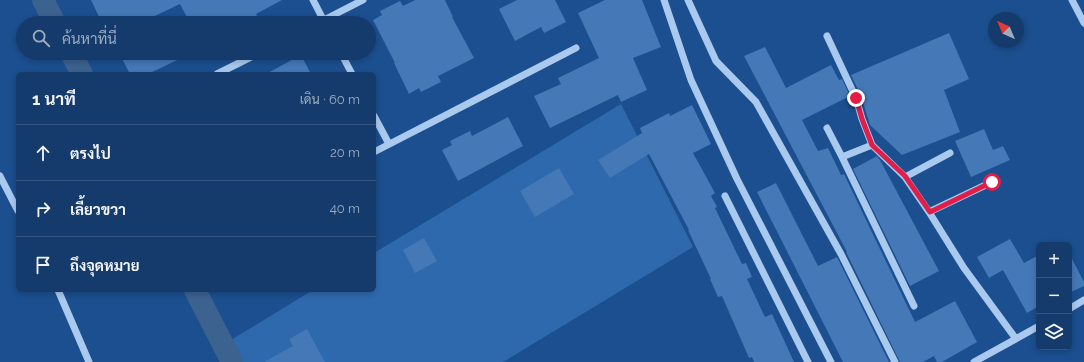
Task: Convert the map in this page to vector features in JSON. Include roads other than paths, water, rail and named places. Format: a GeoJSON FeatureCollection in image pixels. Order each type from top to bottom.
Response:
{"type":"FeatureCollection","features":[{"type":"Feature","properties":{"kind":"street"},"geometry":{"type":"LineString","coordinates":[[313,0],[320,16]]}},
{"type":"Feature","properties":{"kind":"street"},"geometry":{"type":"LineString","coordinates":[[333,16],[363,0]]}},
{"type":"Feature","properties":{"kind":"street"},"geometry":{"type":"LineString","coordinates":[[664,0],[691,80],[737,179],[832,362]]}},
{"type":"Feature","properties":{"kind":"street"},"geometry":{"type":"LineString","coordinates":[[688,0],[716,61],[756,102],[840,254],[895,362]]}},
{"type":"Feature","properties":{"kind":"street"},"geometry":{"type":"LineString","coordinates":[[1072,0],[1084,23]]}},
{"type":"Feature","properties":{"kind":"street"},"geometry":{"type":"LineString","coordinates":[[827,36],[856,98],[872,145],[905,176],[930,212],[964,268],[1016,339]]}},
{"type":"Feature","properties":{"kind":"street"},"geometry":{"type":"LineString","coordinates":[[376,151],[576,48]]}},
{"type":"Feature","properties":{"kind":"street"},"geometry":{"type":"LineString","coordinates":[[221,72],[245,60]]}},
{"type":"Feature","properties":{"kind":"street"},"geometry":{"type":"LineString","coordinates":[[345,60],[351,72]]}},
{"type":"Feature","properties":{"kind":"street"},"geometry":{"type":"LineString","coordinates":[[376,120],[389,144]]}},
{"type":"Feature","properties":{"kind":"street"},"geometry":{"type":"LineString","coordinates":[[827,128],[914,306]]}},
{"type":"Feature","properties":{"kind":"street"},"geometry":{"type":"LineString","coordinates":[[842,157],[872,145]]}},
{"type":"Feature","properties":{"kind":"street"},"geometry":{"type":"LineString","coordinates":[[905,176],[950,153]]}},
{"type":"Feature","properties":{"kind":"street"},"geometry":{"type":"LineString","coordinates":[[0,176],[16,207]]}},
{"type":"Feature","properties":{"kind":"street"},"geometry":{"type":"LineString","coordinates":[[930,212],[992,182]]}},
{"type":"Feature","properties":{"kind":"street"},"geometry":{"type":"LineString","coordinates":[[724,196],[808,362]]}},
{"type":"Feature","properties":{"kind":"street"},"geometry":{"type":"LineString","coordinates":[[59,292],[90,362]]}},
{"type":"Feature","properties":{"kind":"street"},"geometry":{"type":"LineString","coordinates":[[1072,307],[1084,300]]}},
{"type":"Feature","properties":{"kind":"street"},"geometry":{"type":"LineString","coordinates":[[974,362],[1036,328]]}},
{"type":"Feature","properties":{"kind":"waterway"},"geometry":{"type":"LineString","coordinates":[[43,0],[51,16]]}},
{"type":"Feature","properties":{"kind":"waterway"},"geometry":{"type":"LineString","coordinates":[[75,60],[81,72]]}},
{"type":"Feature","properties":{"kind":"waterway"},"geometry":{"type":"LineString","coordinates":[[196,292],[232,362]]}}]}
